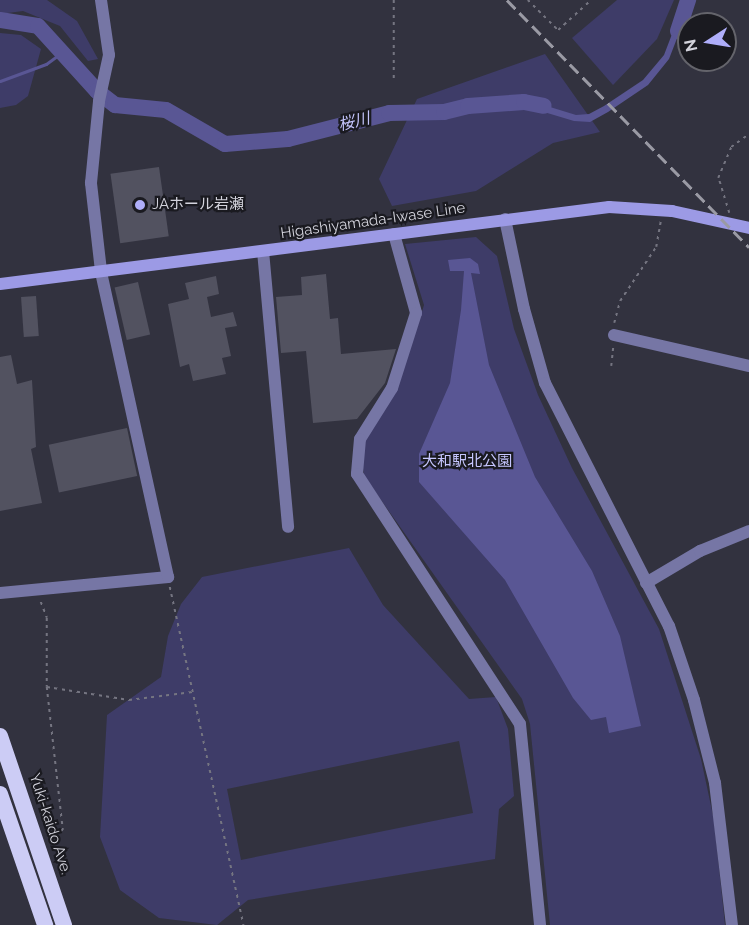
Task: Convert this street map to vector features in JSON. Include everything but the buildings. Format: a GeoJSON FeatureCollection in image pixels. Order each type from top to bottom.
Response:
{"type":"FeatureCollection","features":[{"type":"Feature","properties":{"kind":"highway","name":"Yuki-kaido Ave."},"geometry":{"type":"LineString","coordinates":[[0,736],[64,925]]}},
{"type":"Feature","properties":{"kind":"highway"},"geometry":{"type":"LineString","coordinates":[[0,794],[45,925]]}},
{"type":"Feature","properties":{"kind":"main road","name":"Higashiyamada-Iwase Line"},"geometry":{"type":"LineString","coordinates":[[0,284],[609,207],[663,210],[749,228]]}},
{"type":"Feature","properties":{"kind":"street"},"geometry":{"type":"LineString","coordinates":[[0,593],[168,577],[101,271],[91,183],[99,101],[106,81],[109,55],[101,0]]}},
{"type":"Feature","properties":{"kind":"street"},"geometry":{"type":"LineString","coordinates":[[505,219],[524,309],[544,383],[669,627],[694,700],[717,794],[732,925]]}},
{"type":"Feature","properties":{"kind":"street"},"geometry":{"type":"LineString","coordinates":[[394,234],[416,313],[392,388],[360,439],[357,474],[520,724],[540,925]]}},
{"type":"Feature","properties":{"kind":"street"},"geometry":{"type":"LineString","coordinates":[[263,251],[288,527]]}},
{"type":"Feature","properties":{"kind":"street"},"geometry":{"type":"LineString","coordinates":[[614,335],[749,366]]}},
{"type":"Feature","properties":{"kind":"street"},"geometry":{"type":"LineString","coordinates":[[646,583],[700,551],[749,531]]}},
{"type":"Feature","properties":{"kind":"path"},"geometry":{"type":"LineString","coordinates":[[394,0],[394,80]]}},
{"type":"Feature","properties":{"kind":"path"},"geometry":{"type":"LineString","coordinates":[[528,0],[558,30],[591,0]]}},
{"type":"Feature","properties":{"kind":"path"},"geometry":{"type":"LineString","coordinates":[[730,223],[718,178],[731,147],[749,134]]}},
{"type":"Feature","properties":{"kind":"path"},"geometry":{"type":"LineString","coordinates":[[611,366],[613,316],[656,247],[663,210]]}},
{"type":"Feature","properties":{"kind":"path"},"geometry":{"type":"LineString","coordinates":[[168,577],[244,925]]}},
{"type":"Feature","properties":{"kind":"path"},"geometry":{"type":"LineString","coordinates":[[36,590],[47,618],[46,687],[63,830],[38,843]]}},
{"type":"Feature","properties":{"kind":"path"},"geometry":{"type":"LineString","coordinates":[[46,687],[129,700],[194,692]]}},
{"type":"Feature","properties":{"kind":"green space"},"geometry":{"type":"Polygon","coordinates":[[[0,0],[47,0],[77,21],[98,59],[88,61],[60,26],[23,11],[0,14],[0,0]]]}},
{"type":"Feature","properties":{"kind":"green space"},"geometry":{"type":"Polygon","coordinates":[[[617,0],[674,0],[657,39],[613,85],[572,38],[617,0]]]}},
{"type":"Feature","properties":{"kind":"green space"},"geometry":{"type":"Polygon","coordinates":[[[0,33],[21,35],[41,49],[28,96],[16,105],[0,108],[0,33]]]}},
{"type":"Feature","properties":{"kind":"green space"},"geometry":{"type":"Polygon","coordinates":[[[545,54],[600,132],[553,143],[476,191],[392,206],[379,179],[417,99],[545,54]]]}},
{"type":"Feature","properties":{"kind":"green space","name":"大和駅北公園"},"geometry":{"type":"Polygon","coordinates":[[[476,237],[497,256],[514,329],[538,395],[572,468],[659,629],[701,759],[714,820],[725,925],[550,925],[530,724],[522,699],[364,476],[361,454],[367,434],[417,328],[424,305],[405,244],[476,237]]]}},
{"type":"Feature","properties":{"kind":"green space"},"geometry":{"type":"Polygon","coordinates":[[[349,548],[383,605],[469,699],[496,697],[508,729],[514,796],[499,809],[495,859],[248,900],[217,925],[159,918],[120,890],[100,837],[107,715],[161,677],[168,636],[181,604],[202,577],[349,548]],[[459,741],[227,789],[241,860],[473,813],[459,741]]]}},
{"type":"Feature","properties":{"kind":"shaded area"},"geometry":{"type":"Polygon","coordinates":[[[677,21],[677,38],[669,59],[648,85],[590,122],[574,121],[524,106],[524,99],[576,115],[589,114],[643,80],[664,55],[677,21]]]}},
{"type":"Feature","properties":{"kind":"shaded area"},"geometry":{"type":"Polygon","coordinates":[[[470,258],[478,264],[480,274],[471,273],[489,365],[535,477],[592,571],[620,636],[641,726],[609,733],[606,717],[591,720],[573,698],[505,580],[419,482],[419,454],[450,383],[461,310],[464,271],[450,271],[448,260],[470,258]]]}},
{"type":"Feature","properties":{"kind":"waterway","name":"桜川"},"geometry":{"type":"LineString","coordinates":[[684,12],[688,0]]}},
{"type":"Feature","properties":{"kind":"waterway","name":"桜川"},"geometry":{"type":"LineString","coordinates":[[0,20],[38,26],[97,91],[115,105],[166,110],[225,144],[288,139],[389,113],[444,112],[468,106],[524,102],[544,106]]}},
{"type":"Feature","properties":{"kind":"waterway"},"geometry":{"type":"LineString","coordinates":[[0,81],[46,64],[64,51]]}},
{"type":"Feature","properties":{"kind":"railway"},"geometry":{"type":"LineString","coordinates":[[507,0],[749,247]]}},
{"type":"Feature","properties":{"kind":"place","name":"JAホール岩瀬"},"geometry":{"type":"Point","coordinates":[140,205]}}]}
